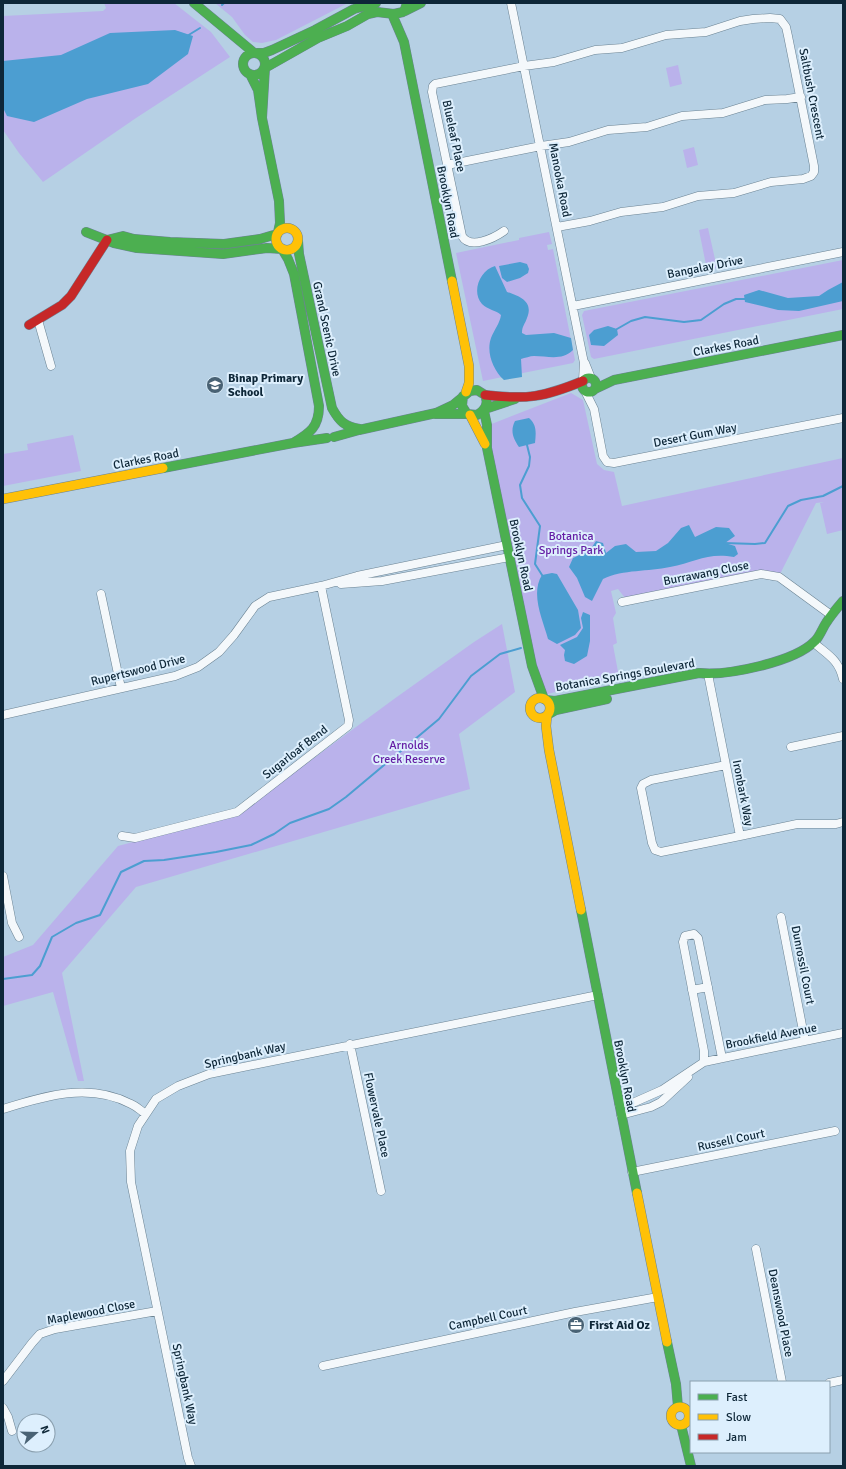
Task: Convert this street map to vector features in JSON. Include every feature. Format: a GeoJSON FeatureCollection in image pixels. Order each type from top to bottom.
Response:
{"type":"FeatureCollection","features":[{"type":"Feature","properties":{"kind":"street","name":"Grand Scenic Drive"},"geometry":{"type":"LineString","coordinates":[[194,3],[255,53],[264,57],[266,64],[263,88],[262,118]]}},
{"type":"Feature","properties":{"kind":"street"},"geometry":{"type":"LineString","coordinates":[[243,62],[246,55],[264,53],[272,50],[315,30],[354,9],[376,3]]}},
{"type":"Feature","properties":{"kind":"street","name":"Brooklyn Road"},"geometry":{"type":"LineString","coordinates":[[385,3],[385,7],[391,13],[404,42],[469,366],[469,388],[464,394]]}},
{"type":"Feature","properties":{"kind":"street"},"geometry":{"type":"LineString","coordinates":[[250,74],[257,75],[277,59],[294,52],[321,37],[348,26],[363,17],[376,12],[397,15],[405,9],[421,3]]}},
{"type":"Feature","properties":{"kind":"street","name":"Manooka Road"},"geometry":{"type":"LineString","coordinates":[[511,3],[588,385]]}},
{"type":"Feature","properties":{"kind":"street","name":"Brooklyn Road"},"geometry":{"type":"LineString","coordinates":[[404,42],[405,9]]}},
{"type":"Feature","properties":{"kind":"street","name":"Saltbush Crescent"},"geometry":{"type":"LineString","coordinates":[[524,66],[554,62],[595,50],[622,48],[666,35],[706,32],[740,21],[776,18],[783,22],[786,27],[801,97],[814,166],[814,172],[808,178],[771,182],[734,193],[698,196],[663,207],[621,212],[590,221],[557,228]]}},
{"type":"Feature","properties":{"kind":"street","name":"Grand Scenic Drive"},"geometry":{"type":"LineString","coordinates":[[222,25],[239,48],[244,69],[250,74],[258,90],[262,118],[279,201],[280,223],[276,241],[277,245],[282,249],[291,265],[295,282],[319,399],[317,423]]}},
{"type":"Feature","properties":{"kind":"street","name":"Blueleaf Place"},"geometry":{"type":"LineString","coordinates":[[504,231],[491,239],[476,242],[468,242],[463,239],[432,92],[433,86],[438,83],[524,66]]}},
{"type":"Feature","properties":{"kind":"street"},"geometry":{"type":"LineString","coordinates":[[447,165],[541,146],[569,142],[608,130],[647,128],[682,116],[723,113],[765,100],[801,97]]}},
{"type":"Feature","properties":{"kind":"street","name":"Grand Scenic Drive"},"geometry":{"type":"LineString","coordinates":[[279,201],[286,218],[298,236],[299,254],[329,399],[337,420]]}},
{"type":"Feature","properties":{"kind":"street"},"geometry":{"type":"LineString","coordinates":[[29,325],[62,305],[71,296],[107,240],[123,236],[134,239],[224,244],[257,241],[287,228],[294,230]]}},
{"type":"Feature","properties":{"kind":"street"},"geometry":{"type":"LineString","coordinates":[[86,232],[114,243],[138,248],[209,254],[237,253],[267,248],[282,249],[286,251],[294,249],[298,241]]}},
{"type":"Feature","properties":{"kind":"street","name":"Bangalay Drive"},"geometry":{"type":"LineString","coordinates":[[572,306],[843,252]]}},
{"type":"Feature","properties":{"kind":"street"},"geometry":{"type":"LineString","coordinates":[[38,320],[51,366]]}},
{"type":"Feature","properties":{"kind":"street","name":"Clarkes Road"},"geometry":{"type":"LineString","coordinates":[[485,410],[517,398],[560,391],[573,392],[588,385],[843,335]]}},
{"type":"Feature","properties":{"kind":"street","name":"Brooklyn Road"},"geometry":{"type":"LineString","coordinates":[[469,366],[484,394]]}},
{"type":"Feature","properties":{"kind":"street","name":"Desert Gum Way"},"geometry":{"type":"LineString","coordinates":[[588,385],[603,456],[607,462],[614,463],[843,418]]}},
{"type":"Feature","properties":{"kind":"street"},"geometry":{"type":"LineString","coordinates":[[474,389],[484,394],[487,404],[485,410],[477,415],[468,414],[462,406],[464,394],[474,389]]}},
{"type":"Feature","properties":{"kind":"street","name":"Clarkes Road"},"geometry":{"type":"LineString","coordinates":[[435,414],[455,403],[464,394]]}},
{"type":"Feature","properties":{"kind":"street","name":"Clarkes Road"},"geometry":{"type":"LineString","coordinates":[[484,394],[517,398]]}},
{"type":"Feature","properties":{"kind":"street","name":"Brooklyn Road"},"geometry":{"type":"LineString","coordinates":[[485,410],[487,425],[487,448],[507,546],[532,666],[538,687],[545,699]]}},
{"type":"Feature","properties":{"kind":"street","name":"Clarkes Road"},"geometry":{"type":"LineString","coordinates":[[3,499],[293,442],[331,437],[435,414],[468,414]]}},
{"type":"Feature","properties":{"kind":"street","name":"Brooklyn Road"},"geometry":{"type":"LineString","coordinates":[[468,414],[487,448]]}},
{"type":"Feature","properties":{"kind":"street","name":"Clarkes Road"},"geometry":{"type":"LineString","coordinates":[[293,442],[308,434],[320,418],[327,415],[335,418],[343,425],[364,429]]}},
{"type":"Feature","properties":{"kind":"street"},"geometry":{"type":"LineString","coordinates":[[317,423],[318,432],[324,437],[331,437],[339,429],[337,420]]}},
{"type":"Feature","properties":{"kind":"street","name":"Rupertswood Drive"},"geometry":{"type":"LineString","coordinates":[[3,715],[175,676],[198,667],[219,652],[234,635],[255,606],[269,597],[321,586],[357,576],[507,546]]}},
{"type":"Feature","properties":{"kind":"street","name":"Rupertswood Drive"},"geometry":{"type":"LineString","coordinates":[[321,586],[382,581],[510,557]]}},
{"type":"Feature","properties":{"kind":"street"},"geometry":{"type":"LineString","coordinates":[[428,562],[429,571]]}},
{"type":"Feature","properties":{"kind":"street","name":"Burrawang Close"},"geometry":{"type":"LineString","coordinates":[[622,602],[761,574],[779,577],[831,615]]}},
{"type":"Feature","properties":{"kind":"street","name":"Sugarloaf Bend"},"geometry":{"type":"LineString","coordinates":[[122,836],[135,838],[237,812],[348,726],[349,720],[321,586]]}},
{"type":"Feature","properties":{"kind":"street"},"geometry":{"type":"LineString","coordinates":[[101,594],[121,688]]}},
{"type":"Feature","properties":{"kind":"street","name":"Botanica Springs Boulevard"},"geometry":{"type":"LineString","coordinates":[[545,699],[567,699],[699,673],[708,674],[776,662],[789,658],[802,652],[814,643],[831,615],[843,600]]}},
{"type":"Feature","properties":{"kind":"street"},"geometry":{"type":"LineString","coordinates":[[814,643],[836,662],[841,669],[843,679]]}},
{"type":"Feature","properties":{"kind":"street","name":"Brooklyn Road"},"geometry":{"type":"LineString","coordinates":[[530,706],[532,692],[532,666]]}},
{"type":"Feature","properties":{"kind":"street","name":"Botanica Springs Boulevard"},"geometry":{"type":"LineString","coordinates":[[548,715],[565,708],[700,679],[708,674]]}},
{"type":"Feature","properties":{"kind":"street","name":"Ironbark Way"},"geometry":{"type":"LineString","coordinates":[[708,674],[740,836],[798,824],[843,822]]}},
{"type":"Feature","properties":{"kind":"street"},"geometry":{"type":"LineString","coordinates":[[535,699],[545,699],[550,708],[548,715],[540,719],[534,717],[530,712],[530,706],[535,699]]}},
{"type":"Feature","properties":{"kind":"street","name":"Brooklyn Road"},"geometry":{"type":"LineString","coordinates":[[548,715],[546,726],[549,750],[632,1172],[676,1384],[678,1406]]}},
{"type":"Feature","properties":{"kind":"street","name":"Brooklyn Road"},"geometry":{"type":"LineString","coordinates":[[534,717],[549,750]]}},
{"type":"Feature","properties":{"kind":"street"},"geometry":{"type":"LineString","coordinates":[[790,747],[843,736]]}},
{"type":"Feature","properties":{"kind":"street"},"geometry":{"type":"LineString","coordinates":[[726,766],[651,780],[643,784],[641,788],[642,796],[652,843],[655,850],[661,852],[740,836]]}},
{"type":"Feature","properties":{"kind":"street"},"geometry":{"type":"LineString","coordinates":[[3,876],[12,923],[19,937]]}},
{"type":"Feature","properties":{"kind":"street","name":"Dunrossil Court"},"geometry":{"type":"LineString","coordinates":[[781,917],[805,1041]]}},
{"type":"Feature","properties":{"kind":"street"},"geometry":{"type":"LineString","coordinates":[[621,1115],[651,1107],[661,1102],[704,1062],[704,1051],[683,942],[685,936],[694,934],[698,938],[722,1058]]}},
{"type":"Feature","properties":{"kind":"street"},"geometry":{"type":"LineString","coordinates":[[692,990],[708,987]]}},
{"type":"Feature","properties":{"kind":"street","name":"Springbank Way"},"geometry":{"type":"LineString","coordinates":[[191,1466],[188,1458],[131,1182],[130,1151],[138,1126],[156,1099],[178,1086],[210,1074],[598,994]]}},
{"type":"Feature","properties":{"kind":"street","name":"Brookfield Avenue"},"geometry":{"type":"LineString","coordinates":[[619,1104],[635,1102],[647,1098],[662,1090],[704,1062],[843,1034]]}},
{"type":"Feature","properties":{"kind":"street","name":"Flowervale Place"},"geometry":{"type":"LineString","coordinates":[[350,1044],[381,1191]]}},
{"type":"Feature","properties":{"kind":"street"},"geometry":{"type":"LineString","coordinates":[[3,1109],[46,1096],[88,1092],[110,1095],[132,1104],[146,1114]]}},
{"type":"Feature","properties":{"kind":"street"},"geometry":{"type":"LineString","coordinates":[[647,1098],[651,1107]]}},
{"type":"Feature","properties":{"kind":"street","name":"Russell Court"},"geometry":{"type":"LineString","coordinates":[[632,1172],[835,1131]]}},
{"type":"Feature","properties":{"kind":"street","name":"Deanswood Place"},"geometry":{"type":"LineString","coordinates":[[756,1249],[782,1381]]}},
{"type":"Feature","properties":{"kind":"street","name":"Campbell Court"},"geometry":{"type":"LineString","coordinates":[[323,1366],[575,1312],[658,1297]]}},
{"type":"Feature","properties":{"kind":"street","name":"Maplewood Close"},"geometry":{"type":"LineString","coordinates":[[3,1381],[40,1334],[55,1329],[158,1311]]}},
{"type":"Feature","properties":{"kind":"street"},"geometry":{"type":"LineString","coordinates":[[830,1383],[843,1380]]}},
{"type":"Feature","properties":{"kind":"street"},"geometry":{"type":"LineString","coordinates":[[678,1406],[685,1408],[690,1413],[689,1419],[682,1425],[673,1423],[670,1417],[673,1409],[678,1406]]}},
{"type":"Feature","properties":{"kind":"street"},"geometry":{"type":"LineString","coordinates":[[3,1408],[8,1417],[12,1431]]}},
{"type":"Feature","properties":{"kind":"street"},"geometry":{"type":"LineString","coordinates":[[682,1425],[691,1466]]}},
{"type":"Feature","properties":{"kind":"green space"},"geometry":{"type":"Polygon","coordinates":[[[104,3],[174,3],[211,32],[230,57],[136,118],[43,182],[19,153],[3,130],[3,16],[103,11],[106,8],[104,3]]]}},
{"type":"Feature","properties":{"kind":"green space"},"geometry":{"type":"Polygon","coordinates":[[[215,3],[348,3],[276,40],[262,43],[253,42],[245,35],[232,17],[215,3]]]}},
{"type":"Feature","properties":{"kind":"green space"},"geometry":{"type":"Polygon","coordinates":[[[678,65],[682,84],[670,87],[666,68],[678,65]]]}},
{"type":"Feature","properties":{"kind":"green space"},"geometry":{"type":"Polygon","coordinates":[[[694,147],[698,165],[687,168],[683,150],[694,147]]]}},
{"type":"Feature","properties":{"kind":"green space"},"geometry":{"type":"Polygon","coordinates":[[[708,228],[717,268],[707,270],[699,230],[708,228]]]}},
{"type":"Feature","properties":{"kind":"green space"},"geometry":{"type":"Polygon","coordinates":[[[549,232],[552,244],[547,245],[548,250],[553,249],[575,360],[573,363],[483,381],[456,253],[549,232]]]}},
{"type":"Feature","properties":{"kind":"green space"},"geometry":{"type":"Polygon","coordinates":[[[843,260],[843,309],[594,359],[591,357],[582,315],[584,311],[843,260]]]}},
{"type":"Feature","properties":{"kind":"green space","name":"Botanica Springs Park"},"geometry":{"type":"Polygon","coordinates":[[[571,393],[583,400],[597,464],[604,470],[614,472],[622,506],[843,458],[843,530],[827,534],[820,503],[824,502],[816,503],[778,578],[760,571],[625,598],[618,589],[611,591],[616,613],[613,618],[617,643],[613,645],[619,677],[547,694],[539,687],[484,427],[571,393]]]}},
{"type":"Feature","properties":{"kind":"green space"},"geometry":{"type":"Polygon","coordinates":[[[73,435],[81,471],[3,486],[3,454],[28,450],[27,444],[73,435]]]}},
{"type":"Feature","properties":{"kind":"green space","name":"Arnolds Creek Reserve"},"geometry":{"type":"Polygon","coordinates":[[[502,624],[515,692],[459,734],[470,789],[136,887],[62,973],[84,1081],[78,1081],[53,992],[3,1006],[3,957],[33,945],[118,846],[238,814],[394,699],[502,624]]]}},
{"type":"Feature","properties":{"kind":"water"},"geometry":{"type":"Polygon","coordinates":[[[175,30],[193,36],[188,54],[148,84],[87,99],[34,122],[7,116],[3,108],[3,61],[61,55],[110,33],[175,30]]]}},
{"type":"Feature","properties":{"kind":"water"},"geometry":{"type":"Polygon","coordinates":[[[520,262],[527,264],[529,269],[528,273],[520,278],[507,282],[502,278],[499,266],[520,262]]]}},
{"type":"Feature","properties":{"kind":"water"},"geometry":{"type":"Polygon","coordinates":[[[495,266],[507,292],[524,300],[529,307],[529,312],[522,333],[526,335],[554,333],[571,338],[573,350],[560,357],[532,356],[521,359],[522,377],[504,380],[500,376],[494,366],[489,349],[491,338],[501,315],[482,304],[477,294],[477,288],[481,277],[490,268],[495,266]]]}},
{"type":"Feature","properties":{"kind":"water"},"geometry":{"type":"Polygon","coordinates":[[[843,282],[843,301],[799,311],[778,310],[745,302],[744,295],[759,290],[788,298],[819,296],[843,282]]]}},
{"type":"Feature","properties":{"kind":"water"},"geometry":{"type":"Polygon","coordinates":[[[608,326],[617,329],[618,335],[604,346],[591,345],[589,335],[594,330],[608,326]]]}},
{"type":"Feature","properties":{"kind":"water"},"geometry":{"type":"Polygon","coordinates":[[[529,418],[535,426],[535,443],[519,447],[513,434],[513,425],[515,421],[529,418]]]}},
{"type":"Feature","properties":{"kind":"water"},"geometry":{"type":"Polygon","coordinates":[[[689,525],[695,537],[716,527],[729,528],[735,536],[725,543],[735,546],[738,554],[734,557],[717,556],[702,558],[670,567],[628,572],[611,576],[603,579],[592,601],[585,597],[577,578],[569,567],[573,558],[590,550],[596,541],[603,543],[606,553],[615,546],[626,544],[636,552],[656,551],[668,543],[681,528],[689,525]]]}},
{"type":"Feature","properties":{"kind":"water"},"geometry":{"type":"Polygon","coordinates":[[[552,573],[557,574],[578,610],[581,628],[575,635],[557,644],[548,639],[537,599],[537,590],[542,575],[552,573]]]}},
{"type":"Feature","properties":{"kind":"water"},"geometry":{"type":"Polygon","coordinates":[[[583,612],[590,615],[590,641],[587,656],[574,664],[565,661],[565,650],[560,645],[577,637],[583,628],[581,618],[583,612]]]}},
{"type":"Feature","properties":{"kind":"waterway"},"geometry":{"type":"LineString","coordinates":[[187,36],[200,28]]}},
{"type":"Feature","properties":{"kind":"waterway"},"geometry":{"type":"LineString","coordinates":[[617,329],[631,321],[645,317],[684,322],[701,320],[724,304],[736,299],[745,299]]}},
{"type":"Feature","properties":{"kind":"waterway"},"geometry":{"type":"LineString","coordinates":[[527,445],[530,457],[529,466],[520,485],[522,498],[540,526],[535,564],[542,575]]}},
{"type":"Feature","properties":{"kind":"waterway"},"geometry":{"type":"LineString","coordinates":[[724,543],[765,543],[788,506],[801,500],[823,496],[843,486]]}},
{"type":"Feature","properties":{"kind":"waterway"},"geometry":{"type":"LineString","coordinates":[[3,979],[32,975],[40,966],[52,937],[76,923],[100,915],[121,872],[144,861],[164,860],[251,845],[274,834],[290,823],[329,809],[346,797],[439,719],[471,676],[500,654],[521,648]]}},
{"type":"Feature","properties":{"kind":"traffic: fast"},"geometry":{"type":"LineString","coordinates":[[194,3],[253,52]]}},
{"type":"Feature","properties":{"kind":"traffic: fast"},"geometry":{"type":"LineString","coordinates":[[257,53],[264,53],[272,50],[315,30],[354,9],[376,3]]}},
{"type":"Feature","properties":{"kind":"traffic: fast"},"geometry":{"type":"LineString","coordinates":[[262,118],[265,68],[318,38],[347,26],[368,14],[377,12],[394,14],[403,12],[407,3]]}},
{"type":"Feature","properties":{"kind":"traffic: fast"},"geometry":{"type":"LineString","coordinates":[[405,11],[421,3]]}},
{"type":"Feature","properties":{"kind":"traffic: fast"},"geometry":{"type":"LineString","coordinates":[[392,14],[404,42],[452,281]]}},
{"type":"Feature","properties":{"kind":"traffic: fast"},"geometry":{"type":"LineString","coordinates":[[250,53],[258,53],[265,60],[265,64],[265,68],[258,75],[250,75],[243,68],[243,60],[250,53]]}},
{"type":"Feature","properties":{"kind":"traffic: fast"},"geometry":{"type":"LineString","coordinates":[[250,74],[258,90],[262,118],[279,201],[280,223],[278,232]]}},
{"type":"Feature","properties":{"kind":"traffic: fast"},"geometry":{"type":"LineString","coordinates":[[86,232],[114,243],[137,248],[223,254],[267,248],[282,249],[294,274],[319,406],[319,413],[312,429],[293,443]]}},
{"type":"Feature","properties":{"kind":"traffic: fast"},"geometry":{"type":"LineString","coordinates":[[107,240],[123,236],[134,239],[170,242],[224,244],[260,239],[277,234]]}},
{"type":"Feature","properties":{"kind":"traffic: fast"},"geometry":{"type":"LineString","coordinates":[[298,241],[299,254],[332,408],[343,423],[350,427],[360,429]]}},
{"type":"Feature","properties":{"kind":"traffic: fast"},"geometry":{"type":"LineString","coordinates":[[595,389],[614,380],[843,335]]}},
{"type":"Feature","properties":{"kind":"traffic: fast"},"geometry":{"type":"LineString","coordinates":[[586,378],[592,378],[596,382],[596,385],[596,388],[592,392],[586,392],[582,388],[582,382],[586,378]]}},
{"type":"Feature","properties":{"kind":"traffic: fast"},"geometry":{"type":"LineString","coordinates":[[334,437],[436,413],[453,405],[470,391],[477,390],[485,395],[487,401],[486,406],[477,415],[467,414],[462,406],[463,396]]}},
{"type":"Feature","properties":{"kind":"traffic: fast"},"geometry":{"type":"LineString","coordinates":[[485,409],[515,399]]}},
{"type":"Feature","properties":{"kind":"traffic: fast"},"geometry":{"type":"LineString","coordinates":[[484,411],[487,425],[487,448],[532,666],[544,699]]}},
{"type":"Feature","properties":{"kind":"traffic: fast"},"geometry":{"type":"LineString","coordinates":[[435,414],[467,414]]}},
{"type":"Feature","properties":{"kind":"traffic: fast"},"geometry":{"type":"LineString","coordinates":[[163,468],[327,438]]}},
{"type":"Feature","properties":{"kind":"traffic: fast"},"geometry":{"type":"LineString","coordinates":[[546,700],[555,701],[699,673],[743,670],[777,661],[805,649],[815,641],[830,617],[843,601]]}},
{"type":"Feature","properties":{"kind":"traffic: fast"},"geometry":{"type":"LineString","coordinates":[[549,714],[556,710],[607,699]]}},
{"type":"Feature","properties":{"kind":"traffic: fast"},"geometry":{"type":"LineString","coordinates":[[581,910],[637,1193]]}},
{"type":"Feature","properties":{"kind":"traffic: fast"},"geometry":{"type":"LineString","coordinates":[[667,1342],[676,1384],[678,1407]]}},
{"type":"Feature","properties":{"kind":"traffic: fast"},"geometry":{"type":"LineString","coordinates":[[681,1425],[691,1466]]}},
{"type":"Feature","properties":{"kind":"traffic: slow"},"geometry":{"type":"LineString","coordinates":[[283,228],[291,228],[298,235],[298,239],[298,243],[291,250],[283,250],[276,243],[276,235],[283,228]]}},
{"type":"Feature","properties":{"kind":"traffic: slow"},"geometry":{"type":"LineString","coordinates":[[452,281],[469,366],[469,383],[466,392]]}},
{"type":"Feature","properties":{"kind":"traffic: slow"},"geometry":{"type":"LineString","coordinates":[[470,415],[485,444]]}},
{"type":"Feature","properties":{"kind":"traffic: slow"},"geometry":{"type":"LineString","coordinates":[[3,499],[163,468]]}},
{"type":"Feature","properties":{"kind":"traffic: slow"},"geometry":{"type":"LineString","coordinates":[[536,698],[544,698],[550,704],[550,708],[550,712],[544,718],[536,718],[530,712],[530,704],[536,698]]}},
{"type":"Feature","properties":{"kind":"traffic: slow"},"geometry":{"type":"LineString","coordinates":[[547,716],[546,726],[549,750],[581,910]]}},
{"type":"Feature","properties":{"kind":"traffic: slow"},"geometry":{"type":"LineString","coordinates":[[637,1193],[667,1342]]}},
{"type":"Feature","properties":{"kind":"traffic: slow"},"geometry":{"type":"LineString","coordinates":[[676,1407],[684,1407],[689,1412],[689,1416],[687,1423],[684,1425],[676,1425],[671,1420],[671,1412],[676,1407]]}},
{"type":"Feature","properties":{"kind":"traffic: jam"},"geometry":{"type":"LineString","coordinates":[[29,325],[62,305],[71,296],[107,240]]}},
{"type":"Feature","properties":{"kind":"traffic: jam"},"geometry":{"type":"LineString","coordinates":[[485,395],[513,397],[535,396],[557,391],[583,381]]}},
{"type":"Feature","properties":{"kind":"place","name":"Binap Primary School"},"geometry":{"type":"Point","coordinates":[215,385]}},
{"type":"Feature","properties":{"kind":"place","name":"First Aid Oz"},"geometry":{"type":"Point","coordinates":[576,1325]}}]}
